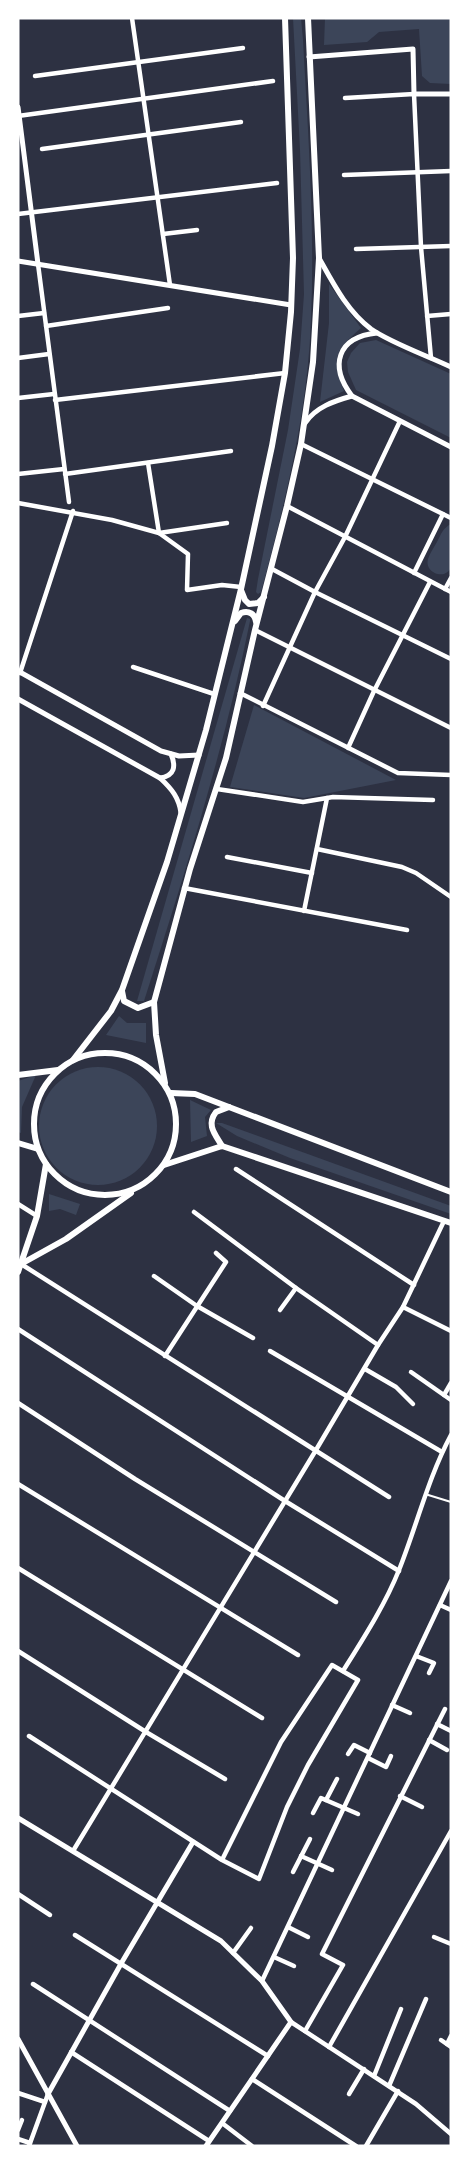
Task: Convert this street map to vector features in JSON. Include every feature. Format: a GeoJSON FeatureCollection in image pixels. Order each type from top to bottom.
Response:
{"type":"FeatureCollection","features":[{"type":"Feature","properties":{"kind":"main road"},"geometry":{"type":"LineString","coordinates":[[73,1060],[111,1011],[122,990],[181,817],[231,629],[261,502],[285,373],[291,305],[293,258],[285,18]]}},
{"type":"Feature","properties":{"kind":"main road"},"geometry":{"type":"LineString","coordinates":[[165,1083],[156,1035],[154,1002],[184,888],[217,789],[272,569],[301,444],[314,362],[319,258],[308,18]]}},
{"type":"Feature","properties":{"kind":"main road"},"geometry":{"type":"LineString","coordinates":[[241,588],[249,604],[258,603],[264,597]]}},
{"type":"Feature","properties":{"kind":"main road"},"geometry":{"type":"LineString","coordinates":[[231,629],[238,615],[244,612],[254,615],[256,628]]}},
{"type":"Feature","properties":{"kind":"main road"},"geometry":{"type":"LineString","coordinates":[[122,990],[124,1000],[138,1008],[154,1002]]}},
{"type":"Feature","properties":{"kind":"main road"},"geometry":{"type":"LineString","coordinates":[[21,1264],[66,1239],[153,1178],[172,1149],[177,1133],[177,1116],[171,1093],[153,1071],[139,1061],[123,1054],[97,1053],[73,1060],[58,1070],[47,1083],[39,1098],[34,1124],[38,1149],[46,1164],[72,1187],[88,1193],[105,1195],[122,1193],[138,1187]]}},
{"type":"Feature","properties":{"kind":"main road"},"geometry":{"type":"LineString","coordinates":[[18,1075],[58,1070]]}},
{"type":"Feature","properties":{"kind":"main road"},"geometry":{"type":"LineString","coordinates":[[171,1093],[195,1094],[451,1192]]}},
{"type":"Feature","properties":{"kind":"main road"},"geometry":{"type":"LineString","coordinates":[[222,1146],[213,1131],[211,1121],[216,1112],[229,1107]]}},
{"type":"Feature","properties":{"kind":"main road"},"geometry":{"type":"LineString","coordinates":[[18,1143],[38,1149]]}},
{"type":"Feature","properties":{"kind":"main road"},"geometry":{"type":"LineString","coordinates":[[163,1165],[222,1146],[448,1222]]}},
{"type":"Feature","properties":{"kind":"main road"},"geometry":{"type":"LineString","coordinates":[[18,1272],[37,1216],[46,1164]]}},
{"type":"Feature","properties":{"kind":"street"},"geometry":{"type":"LineString","coordinates":[[132,18],[170,285]]}},
{"type":"Feature","properties":{"kind":"street"},"geometry":{"type":"LineString","coordinates":[[35,76],[243,48]]}},
{"type":"Feature","properties":{"kind":"street"},"geometry":{"type":"LineString","coordinates":[[309,57],[413,49],[421,247],[431,357]]}},
{"type":"Feature","properties":{"kind":"street"},"geometry":{"type":"LineString","coordinates":[[19,116],[273,81]]}},
{"type":"Feature","properties":{"kind":"street"},"geometry":{"type":"LineString","coordinates":[[345,98],[451,94]]}},
{"type":"Feature","properties":{"kind":"street"},"geometry":{"type":"LineString","coordinates":[[18,107],[21,152],[69,502]]}},
{"type":"Feature","properties":{"kind":"street"},"geometry":{"type":"LineString","coordinates":[[42,149],[241,122]]}},
{"type":"Feature","properties":{"kind":"street"},"geometry":{"type":"LineString","coordinates":[[344,175],[451,171]]}},
{"type":"Feature","properties":{"kind":"street"},"geometry":{"type":"LineString","coordinates":[[18,214],[277,183]]}},
{"type":"Feature","properties":{"kind":"street"},"geometry":{"type":"LineString","coordinates":[[163,234],[197,230]]}},
{"type":"Feature","properties":{"kind":"street"},"geometry":{"type":"LineString","coordinates":[[356,249],[451,246]]}},
{"type":"Feature","properties":{"kind":"street"},"geometry":{"type":"LineString","coordinates":[[319,258],[356,315],[377,333],[451,367]]}},
{"type":"Feature","properties":{"kind":"street"},"geometry":{"type":"LineString","coordinates":[[18,261],[291,305]]}},
{"type":"Feature","properties":{"kind":"street"},"geometry":{"type":"LineString","coordinates":[[46,326],[168,308]]}},
{"type":"Feature","properties":{"kind":"street"},"geometry":{"type":"LineString","coordinates":[[18,316],[44,313]]}},
{"type":"Feature","properties":{"kind":"street"},"geometry":{"type":"LineString","coordinates":[[428,316],[451,314]]}},
{"type":"Feature","properties":{"kind":"street"},"geometry":{"type":"LineString","coordinates":[[377,333],[358,337],[342,349],[341,373],[346,390],[352,396],[451,447]]}},
{"type":"Feature","properties":{"kind":"street"},"geometry":{"type":"LineString","coordinates":[[18,358],[49,354]]}},
{"type":"Feature","properties":{"kind":"street"},"geometry":{"type":"LineString","coordinates":[[18,398],[55,397],[285,373]]}},
{"type":"Feature","properties":{"kind":"street"},"geometry":{"type":"LineString","coordinates":[[304,423],[323,407],[352,396]]}},
{"type":"Feature","properties":{"kind":"street"},"geometry":{"type":"LineString","coordinates":[[262,706],[315,592],[374,479],[400,421]]}},
{"type":"Feature","properties":{"kind":"street"},"geometry":{"type":"LineString","coordinates":[[301,444],[451,518]]}},
{"type":"Feature","properties":{"kind":"street"},"geometry":{"type":"LineString","coordinates":[[18,474],[64,472],[148,463],[231,451]]}},
{"type":"Feature","properties":{"kind":"street"},"geometry":{"type":"LineString","coordinates":[[148,463],[159,533]]}},
{"type":"Feature","properties":{"kind":"street"},"geometry":{"type":"LineString","coordinates":[[18,503],[112,520],[159,533],[188,554],[187,590],[222,585],[241,588]]}},
{"type":"Feature","properties":{"kind":"street"},"geometry":{"type":"LineString","coordinates":[[287,506],[451,592]]}},
{"type":"Feature","properties":{"kind":"street"},"geometry":{"type":"LineString","coordinates":[[73,512],[19,672],[161,751],[188,757],[199,755]]}},
{"type":"Feature","properties":{"kind":"street"},"geometry":{"type":"LineString","coordinates":[[414,573],[443,513]]}},
{"type":"Feature","properties":{"kind":"street"},"geometry":{"type":"LineString","coordinates":[[159,533],[227,523]]}},
{"type":"Feature","properties":{"kind":"street"},"geometry":{"type":"LineString","coordinates":[[272,569],[451,658]]}},
{"type":"Feature","properties":{"kind":"street"},"geometry":{"type":"LineString","coordinates":[[445,589],[451,578]]}},
{"type":"Feature","properties":{"kind":"street"},"geometry":{"type":"LineString","coordinates":[[348,747],[430,582]]}},
{"type":"Feature","properties":{"kind":"street"},"geometry":{"type":"LineString","coordinates":[[256,628],[374,691],[451,728]]}},
{"type":"Feature","properties":{"kind":"street"},"geometry":{"type":"LineString","coordinates":[[133,667],[214,694]]}},
{"type":"Feature","properties":{"kind":"street"},"geometry":{"type":"LineString","coordinates":[[240,693],[398,772],[451,775]]}},
{"type":"Feature","properties":{"kind":"street"},"geometry":{"type":"LineString","coordinates":[[18,699],[160,778],[171,788],[180,802],[181,817]]}},
{"type":"Feature","properties":{"kind":"street"},"geometry":{"type":"LineString","coordinates":[[160,778],[167,777],[175,767],[171,754]]}},
{"type":"Feature","properties":{"kind":"street"},"geometry":{"type":"LineString","coordinates":[[217,789],[303,802],[327,798],[433,800]]}},
{"type":"Feature","properties":{"kind":"street"},"geometry":{"type":"LineString","coordinates":[[304,911],[327,798]]}},
{"type":"Feature","properties":{"kind":"street"},"geometry":{"type":"LineString","coordinates":[[317,849],[402,867],[416,873],[451,897]]}},
{"type":"Feature","properties":{"kind":"street"},"geometry":{"type":"LineString","coordinates":[[227,857],[312,873]]}},
{"type":"Feature","properties":{"kind":"street"},"geometry":{"type":"LineString","coordinates":[[184,888],[407,930]]}},
{"type":"Feature","properties":{"kind":"street"},"geometry":{"type":"LineString","coordinates":[[236,1169],[414,1285]]}},
{"type":"Feature","properties":{"kind":"street"},"geometry":{"type":"LineString","coordinates":[[18,1204],[37,1216]]}},
{"type":"Feature","properties":{"kind":"street"},"geometry":{"type":"LineString","coordinates":[[194,1212],[296,1288],[378,1344]]}},
{"type":"Feature","properties":{"kind":"street"},"geometry":{"type":"LineString","coordinates":[[73,1851],[402,1307],[448,1222]]}},
{"type":"Feature","properties":{"kind":"street"},"geometry":{"type":"LineString","coordinates":[[165,1356],[226,1262],[216,1253]]}},
{"type":"Feature","properties":{"kind":"street"},"geometry":{"type":"LineString","coordinates":[[21,1264],[389,1497]]}},
{"type":"Feature","properties":{"kind":"street"},"geometry":{"type":"LineString","coordinates":[[154,1276],[197,1306],[254,1338]]}},
{"type":"Feature","properties":{"kind":"street"},"geometry":{"type":"LineString","coordinates":[[280,1310],[296,1288]]}},
{"type":"Feature","properties":{"kind":"street"},"geometry":{"type":"LineString","coordinates":[[402,1307],[451,1331]]}},
{"type":"Feature","properties":{"kind":"street"},"geometry":{"type":"LineString","coordinates":[[18,1329],[167,1427],[399,1571]]}},
{"type":"Feature","properties":{"kind":"street"},"geometry":{"type":"LineString","coordinates":[[270,1351],[442,1452]]}},
{"type":"Feature","properties":{"kind":"street"},"geometry":{"type":"LineString","coordinates":[[365,1369],[396,1387],[412,1404]]}},
{"type":"Feature","properties":{"kind":"street"},"geometry":{"type":"LineString","coordinates":[[411,1372],[451,1400]]}},
{"type":"Feature","properties":{"kind":"street"},"geometry":{"type":"LineString","coordinates":[[444,1395],[451,1383]]}},
{"type":"Feature","properties":{"kind":"street"},"geometry":{"type":"LineString","coordinates":[[18,1403],[135,1479],[336,1602]]}},
{"type":"Feature","properties":{"kind":"street"},"geometry":{"type":"LineString","coordinates":[[343,1671],[399,1571],[425,1494],[451,1435]]}},
{"type":"Feature","properties":{"kind":"street"},"geometry":{"type":"LineString","coordinates":[[18,1484],[298,1655]]}},
{"type":"Feature","properties":{"kind":"street"},"geometry":{"type":"LineString","coordinates":[[18,1568],[262,1718]]}},
{"type":"Feature","properties":{"kind":"street"},"geometry":{"type":"LineString","coordinates":[[262,1981],[451,1581]]}},
{"type":"Feature","properties":{"kind":"street"},"geometry":{"type":"LineString","coordinates":[[440,1605],[451,1610]]}},
{"type":"Feature","properties":{"kind":"street"},"geometry":{"type":"LineString","coordinates":[[18,1651],[225,1779]]}},
{"type":"Feature","properties":{"kind":"street"},"geometry":{"type":"LineString","coordinates":[[416,1656],[434,1663],[429,1673]]}},
{"type":"Feature","properties":{"kind":"street"},"geometry":{"type":"LineString","coordinates":[[29,1736],[193,1842],[222,1860],[259,1879],[287,1807],[358,1680],[332,1665],[281,1742],[222,1860]]}},
{"type":"Feature","properties":{"kind":"street"},"geometry":{"type":"LineString","coordinates":[[392,1706],[410,1713]]}},
{"type":"Feature","properties":{"kind":"street"},"geometry":{"type":"LineString","coordinates":[[305,2031],[343,1965],[322,1954],[445,1709]]}},
{"type":"Feature","properties":{"kind":"street"},"geometry":{"type":"LineString","coordinates":[[437,1724],[451,1731]]}},
{"type":"Feature","properties":{"kind":"street"},"geometry":{"type":"LineString","coordinates":[[429,1740],[447,1750]]}},
{"type":"Feature","properties":{"kind":"street"},"geometry":{"type":"LineString","coordinates":[[348,1754],[354,1745],[386,1767],[391,1756]]}},
{"type":"Feature","properties":{"kind":"street"},"geometry":{"type":"LineString","coordinates":[[326,1800],[337,1779]]}},
{"type":"Feature","properties":{"kind":"street"},"geometry":{"type":"LineString","coordinates":[[400,1796],[422,1807]]}},
{"type":"Feature","properties":{"kind":"street"},"geometry":{"type":"LineString","coordinates":[[313,1813],[321,1798],[358,1814]]}},
{"type":"Feature","properties":{"kind":"street"},"geometry":{"type":"LineString","coordinates":[[18,1818],[221,1941],[262,1981],[291,2022],[398,2091],[451,2134]]}},
{"type":"Feature","properties":{"kind":"street"},"geometry":{"type":"LineString","coordinates":[[329,2047],[451,1831]]}},
{"type":"Feature","properties":{"kind":"street"},"geometry":{"type":"LineString","coordinates":[[293,1872],[310,1839]]}},
{"type":"Feature","properties":{"kind":"street"},"geometry":{"type":"LineString","coordinates":[[18,2139],[29,2145],[48,2094],[89,2019],[193,1842]]}},
{"type":"Feature","properties":{"kind":"street"},"geometry":{"type":"LineString","coordinates":[[444,1844],[451,1846]]}},
{"type":"Feature","properties":{"kind":"street"},"geometry":{"type":"LineString","coordinates":[[301,1856],[332,1870]]}},
{"type":"Feature","properties":{"kind":"street"},"geometry":{"type":"LineString","coordinates":[[18,1894],[50,1915]]}},
{"type":"Feature","properties":{"kind":"street"},"geometry":{"type":"LineString","coordinates":[[288,1927],[308,1937]]}},
{"type":"Feature","properties":{"kind":"street"},"geometry":{"type":"LineString","coordinates":[[233,1953],[251,1928]]}},
{"type":"Feature","properties":{"kind":"street"},"geometry":{"type":"LineString","coordinates":[[75,1935],[122,1962],[268,2056]]}},
{"type":"Feature","properties":{"kind":"street"},"geometry":{"type":"LineString","coordinates":[[434,1937],[451,1944]]}},
{"type":"Feature","properties":{"kind":"street"},"geometry":{"type":"LineString","coordinates":[[274,1957],[294,1966]]}},
{"type":"Feature","properties":{"kind":"street"},"geometry":{"type":"LineString","coordinates":[[33,1984],[230,2111]]}},
{"type":"Feature","properties":{"kind":"street"},"geometry":{"type":"LineString","coordinates":[[389,2086],[426,1999]]}},
{"type":"Feature","properties":{"kind":"street"},"geometry":{"type":"LineString","coordinates":[[374,2076],[401,2008]]}},
{"type":"Feature","properties":{"kind":"street"},"geometry":{"type":"LineString","coordinates":[[71,2052],[208,2144],[291,2022]]}},
{"type":"Feature","properties":{"kind":"street"},"geometry":{"type":"LineString","coordinates":[[441,2040],[449,2046],[451,2036]]}},
{"type":"Feature","properties":{"kind":"street"},"geometry":{"type":"LineString","coordinates":[[18,2039],[77,2146]]}},
{"type":"Feature","properties":{"kind":"street"},"geometry":{"type":"LineString","coordinates":[[349,2094],[364,2069]]}},
{"type":"Feature","properties":{"kind":"street"},"geometry":{"type":"LineString","coordinates":[[252,2079],[356,2146]]}},
{"type":"Feature","properties":{"kind":"street"},"geometry":{"type":"LineString","coordinates":[[366,2146],[398,2091]]}},
{"type":"Feature","properties":{"kind":"street"},"geometry":{"type":"LineString","coordinates":[[18,2093],[45,2102]]}},
{"type":"Feature","properties":{"kind":"street"},"geometry":{"type":"LineString","coordinates":[[18,2130],[22,2120]]}},
{"type":"Feature","properties":{"kind":"street"},"geometry":{"type":"LineString","coordinates":[[222,2123],[252,2146]]}},
{"type":"Feature","properties":{"kind":"lane"},"geometry":{"type":"LineString","coordinates":[[425,1494],[451,1502]]}},
{"type":"Feature","properties":{"kind":"shaded area"},"geometry":{"type":"Polygon","coordinates":[[[293,18],[301,18],[309,145],[312,249],[309,353],[300,422],[287,491],[261,592],[258,594],[256,592],[258,579],[288,430],[300,349],[304,294],[293,18]]]}},
{"type":"Feature","properties":{"kind":"shaded area"},"geometry":{"type":"Polygon","coordinates":[[[325,18],[451,18],[451,84],[430,83],[422,76],[419,29],[379,32],[367,42],[324,45],[325,18]]]}},
{"type":"Feature","properties":{"kind":"shaded area"},"geometry":{"type":"Polygon","coordinates":[[[329,284],[361,328],[338,355],[338,370],[344,391],[320,402],[329,323],[329,284]]]}},
{"type":"Feature","properties":{"kind":"shaded area"},"geometry":{"type":"Polygon","coordinates":[[[376,340],[451,374],[451,438],[356,390],[348,372],[347,362],[360,343],[376,340]]]}},
{"type":"Feature","properties":{"kind":"shaded area"},"geometry":{"type":"Polygon","coordinates":[[[451,524],[451,567],[445,574],[436,574],[429,568],[428,559],[442,532],[451,524]]]}},
{"type":"Feature","properties":{"kind":"shaded area"},"geometry":{"type":"Polygon","coordinates":[[[247,618],[250,621],[240,669],[202,812],[144,1001],[137,1001],[247,618]]]}},
{"type":"Feature","properties":{"kind":"shaded area"},"geometry":{"type":"Polygon","coordinates":[[[254,705],[396,780],[304,798],[230,787],[254,705]]]}},
{"type":"Feature","properties":{"kind":"shaded area"},"geometry":{"type":"Polygon","coordinates":[[[119,1016],[127,1023],[146,1023],[146,1043],[106,1035],[119,1016]]]}},
{"type":"Feature","properties":{"kind":"shaded area"},"geometry":{"type":"Polygon","coordinates":[[[98,1067],[109,1068],[131,1077],[147,1093],[156,1115],[156,1137],[147,1159],[131,1175],[109,1184],[98,1185],[87,1184],[65,1175],[49,1159],[40,1137],[39,1126],[40,1115],[49,1093],[65,1077],[87,1068],[98,1067]]]}},
{"type":"Feature","properties":{"kind":"shaded area"},"geometry":{"type":"Polygon","coordinates":[[[36,1075],[22,1107],[21,1133],[18,1132],[18,1081],[36,1075]]]}},
{"type":"Feature","properties":{"kind":"shaded area"},"geometry":{"type":"Polygon","coordinates":[[[190,1100],[211,1110],[205,1117],[207,1136],[191,1142],[190,1100]]]}},
{"type":"Feature","properties":{"kind":"shaded area"},"geometry":{"type":"Polygon","coordinates":[[[216,1123],[222,1123],[451,1206],[451,1214],[290,1158],[237,1136],[216,1123]]]}},
{"type":"Feature","properties":{"kind":"shaded area"},"geometry":{"type":"Polygon","coordinates":[[[49,1194],[80,1204],[76,1215],[60,1209],[49,1211],[49,1194]]]}}]}
